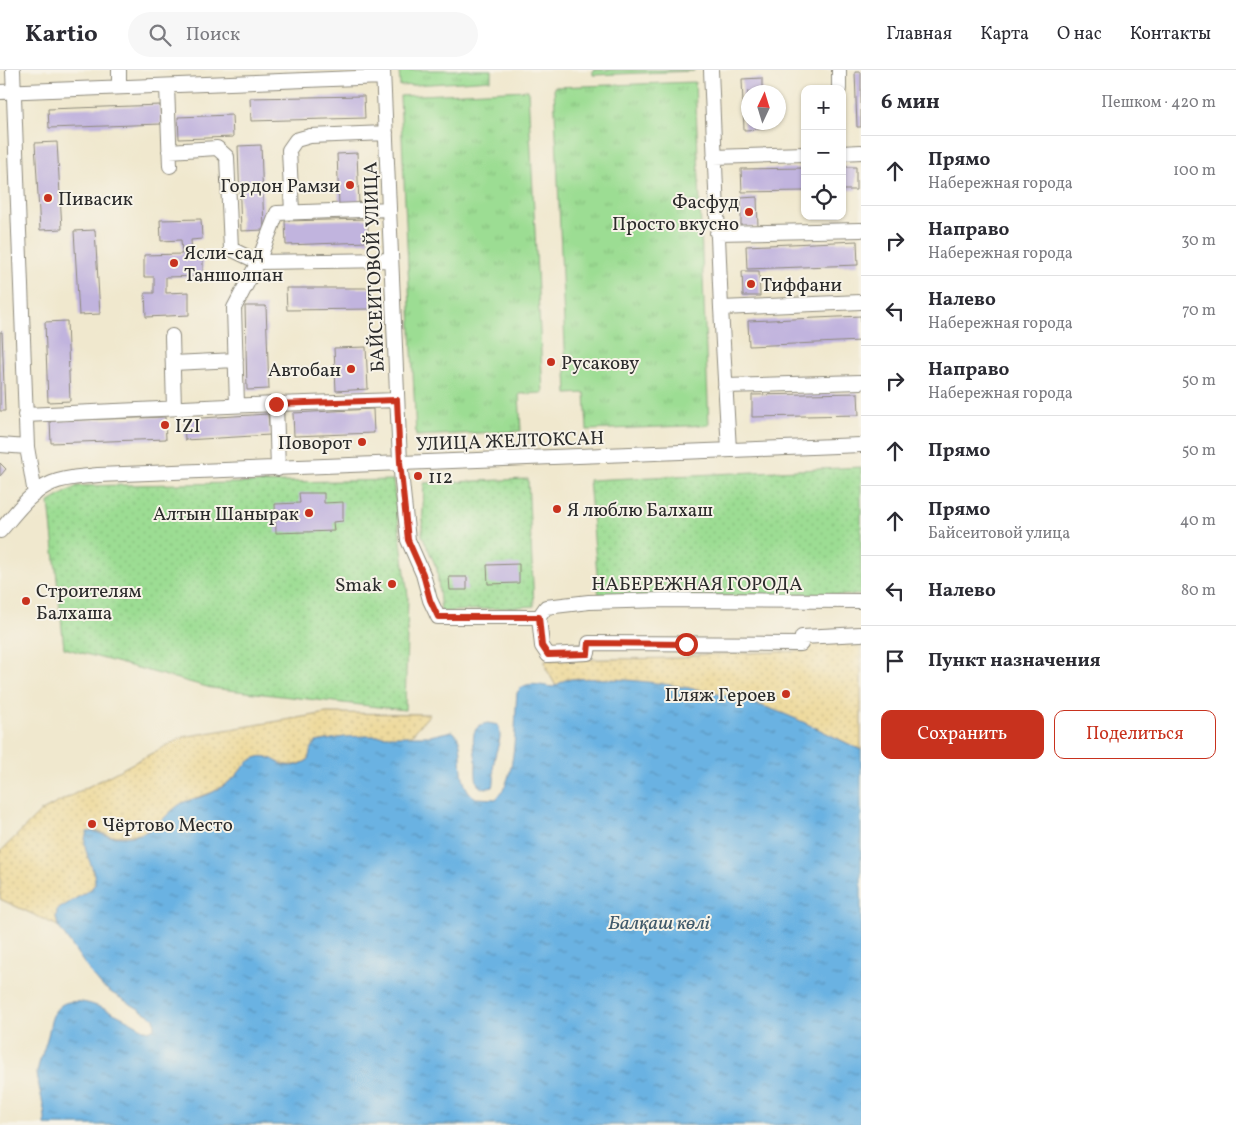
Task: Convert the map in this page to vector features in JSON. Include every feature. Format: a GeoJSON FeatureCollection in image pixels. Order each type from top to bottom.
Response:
{"type":"FeatureCollection","features":[{"type":"Feature","properties":{"kind":"street"},"geometry":{"type":"LineString","coordinates":[[13,70],[7,92],[27,447],[35,494]]}},
{"type":"Feature","properties":{"kind":"street"},"geometry":{"type":"LineString","coordinates":[[119,70],[119,87]]}},
{"type":"Feature","properties":{"kind":"street"},"geometry":{"type":"LineString","coordinates":[[711,70],[717,233],[729,450]]}},
{"type":"Feature","properties":{"kind":"street"},"geometry":{"type":"LineString","coordinates":[[838,70],[839,85]]}},
{"type":"Feature","properties":{"kind":"street"},"geometry":{"type":"LineString","coordinates":[[7,92],[168,86],[383,74]]}},
{"type":"Feature","properties":{"kind":"street","name":"БАЙСЕИТОВОЙ УЛИЦА"},"geometry":{"type":"LineString","coordinates":[[383,74],[400,462],[408,540],[423,574],[430,600],[438,617],[539,617]]}},
{"type":"Feature","properties":{"kind":"street"},"geometry":{"type":"LineString","coordinates":[[168,86],[170,166]]}},
{"type":"Feature","properties":{"kind":"street"},"geometry":{"type":"LineString","coordinates":[[292,212],[289,150],[296,140],[310,136],[386,133]]}},
{"type":"Feature","properties":{"kind":"street"},"geometry":{"type":"LineString","coordinates":[[169,151],[217,148],[227,157],[231,249],[258,262],[391,260]]}},
{"type":"Feature","properties":{"kind":"street"},"geometry":{"type":"LineString","coordinates":[[846,153],[861,152]]}},
{"type":"Feature","properties":{"kind":"street"},"geometry":{"type":"LineString","coordinates":[[714,157],[801,154]]}},
{"type":"Feature","properties":{"kind":"street"},"geometry":{"type":"LineString","coordinates":[[237,406],[234,308],[258,262],[277,213],[389,209]]}},
{"type":"Feature","properties":{"kind":"street"},"geometry":{"type":"LineString","coordinates":[[717,233],[861,230]]}},
{"type":"Feature","properties":{"kind":"street"},"geometry":{"type":"LineString","coordinates":[[721,308],[861,302]]}},
{"type":"Feature","properties":{"kind":"street"},"geometry":{"type":"LineString","coordinates":[[172,336],[174,408]]}},
{"type":"Feature","properties":{"kind":"street"},"geometry":{"type":"LineString","coordinates":[[173,363],[236,360]]}},
{"type":"Feature","properties":{"kind":"street"},"geometry":{"type":"LineString","coordinates":[[725,386],[861,382]]}},
{"type":"Feature","properties":{"kind":"street"},"geometry":{"type":"LineString","coordinates":[[25,415],[397,400]]}},
{"type":"Feature","properties":{"kind":"street"},"geometry":{"type":"LineString","coordinates":[[276,404],[278,469]]}},
{"type":"Feature","properties":{"kind":"street"},"geometry":{"type":"LineString","coordinates":[[0,445],[27,447]]}},
{"type":"Feature","properties":{"kind":"street","name":"УЛИЦА ЖЕЛТОКСАН"},"geometry":{"type":"LineString","coordinates":[[0,531],[35,494],[51,483],[72,478],[400,462],[861,445]]}},
{"type":"Feature","properties":{"kind":"street","name":"НАБЕРЕЖНАЯ ГОРОДА"},"geometry":{"type":"LineString","coordinates":[[539,617],[546,606],[588,602],[663,600],[861,601]]}},
{"type":"Feature","properties":{"kind":"street"},"geometry":{"type":"LineString","coordinates":[[539,617],[542,646],[548,655],[588,654],[589,643],[801,644],[802,637],[861,634]]}},
{"type":"Feature","properties":{"kind":"green space"},"geometry":{"type":"Polygon","coordinates":[[[399,70],[491,70],[491,80],[400,86],[399,70]]]}},
{"type":"Feature","properties":{"kind":"green space"},"geometry":{"type":"Polygon","coordinates":[[[593,70],[694,70],[694,71],[593,75],[593,70]]]}},
{"type":"Feature","properties":{"kind":"green space"},"geometry":{"type":"Polygon","coordinates":[[[695,82],[709,425],[587,430],[585,393],[567,394],[554,87],[695,82]]]}},
{"type":"Feature","properties":{"kind":"green space"},"geometry":{"type":"Polygon","coordinates":[[[528,90],[543,393],[519,394],[521,431],[416,436],[400,96],[528,90]]]}},
{"type":"Feature","properties":{"kind":"green space"},"geometry":{"type":"Polygon","coordinates":[[[861,467],[861,595],[599,597],[589,480],[861,467]]]}},
{"type":"Feature","properties":{"kind":"green space"},"geometry":{"type":"Polygon","coordinates":[[[528,479],[534,606],[441,612],[437,569],[422,535],[424,483],[528,479]]]}},
{"type":"Feature","properties":{"kind":"green space"},"geometry":{"type":"Polygon","coordinates":[[[393,480],[408,596],[405,710],[211,688],[64,648],[49,502],[77,486],[393,480]]]}},
{"type":"Feature","properties":{"kind":"sand","name":"Пляж Героев"},"geometry":{"type":"Polygon","coordinates":[[[861,638],[861,750],[775,711],[713,693],[671,685],[587,679],[568,680],[556,686],[546,668],[545,660],[683,658],[692,655],[805,651],[808,640],[861,638]]]}},
{"type":"Feature","properties":{"kind":"sand","name":"Чёртово Место"},"geometry":{"type":"Polygon","coordinates":[[[327,713],[430,714],[410,737],[363,736],[339,738],[316,742],[308,760],[303,763],[288,765],[267,757],[246,764],[232,780],[213,792],[190,800],[174,809],[151,830],[141,834],[111,836],[93,830],[86,835],[86,842],[94,872],[95,884],[91,889],[58,910],[56,917],[58,926],[0,899],[0,852],[40,812],[183,737],[327,713]]]}},
{"type":"Feature","properties":{"kind":"water","name":"Балқаш көлі"},"geometry":{"type":"Polygon","coordinates":[[[565,680],[647,682],[726,696],[785,714],[861,750],[861,1125],[45,1125],[37,1072],[51,1020],[56,1010],[64,1003],[75,1001],[88,1003],[148,1031],[155,1026],[154,1018],[102,986],[58,926],[57,910],[91,889],[95,884],[95,877],[86,852],[85,839],[87,832],[117,837],[131,836],[148,831],[182,803],[207,795],[221,788],[253,759],[264,756],[285,765],[299,765],[308,760],[311,748],[316,742],[344,737],[430,736],[452,731],[457,736],[460,744],[462,773],[464,783],[469,791],[476,798],[496,799],[503,790],[512,764],[517,693],[524,686],[553,687],[565,680]]]}},
{"type":"Feature","properties":{"kind":"water"},"geometry":{"type":"Polygon","coordinates":[[[488,723],[498,725],[500,739],[495,757],[493,787],[483,789],[478,785],[476,779],[473,738],[477,728],[488,723]]]}},
{"type":"Feature","properties":{"kind":"building"},"geometry":{"type":"Polygon","coordinates":[[[855,72],[861,72],[861,127],[857,127],[855,72]]]}},
{"type":"Feature","properties":{"kind":"building"},"geometry":{"type":"Polygon","coordinates":[[[762,78],[762,85],[742,85],[742,79],[762,78]]]}},
{"type":"Feature","properties":{"kind":"building"},"geometry":{"type":"Polygon","coordinates":[[[364,96],[365,118],[251,121],[250,98],[364,96]]]}},
{"type":"Feature","properties":{"kind":"building"},"geometry":{"type":"Polygon","coordinates":[[[160,105],[161,124],[49,128],[48,109],[160,105]]]}},
{"type":"Feature","properties":{"kind":"building"},"geometry":{"type":"Polygon","coordinates":[[[232,115],[233,137],[179,139],[178,117],[232,115]]]}},
{"type":"Feature","properties":{"kind":"building"},"geometry":{"type":"Polygon","coordinates":[[[57,142],[62,229],[40,230],[35,143],[57,142]]]}},
{"type":"Feature","properties":{"kind":"building"},"geometry":{"type":"Polygon","coordinates":[[[261,145],[264,230],[241,231],[238,146],[261,145]]]}},
{"type":"Feature","properties":{"kind":"building"},"geometry":{"type":"Polygon","coordinates":[[[357,153],[359,205],[339,205],[337,154],[357,153]]]}},
{"type":"Feature","properties":{"kind":"building"},"geometry":{"type":"Polygon","coordinates":[[[846,167],[856,167],[856,190],[846,190],[846,167]]]}},
{"type":"Feature","properties":{"kind":"building"},"geometry":{"type":"Polygon","coordinates":[[[801,168],[801,191],[742,192],[741,169],[801,168]]]}},
{"type":"Feature","properties":{"kind":"building","name":"Фасфуд Просто вкусно"},"geometry":{"type":"Polygon","coordinates":[[[757,197],[758,227],[741,227],[741,198],[757,197]]]}},
{"type":"Feature","properties":{"kind":"building"},"geometry":{"type":"Polygon","coordinates":[[[201,219],[202,239],[191,240],[192,254],[203,254],[203,276],[166,277],[166,293],[189,292],[189,315],[146,317],[145,293],[154,293],[154,277],[144,277],[144,255],[182,254],[181,240],[161,241],[160,220],[201,219]]]}},
{"type":"Feature","properties":{"kind":"building"},"geometry":{"type":"Polygon","coordinates":[[[368,219],[368,242],[286,245],[285,221],[368,219]]]}},
{"type":"Feature","properties":{"kind":"building"},"geometry":{"type":"Polygon","coordinates":[[[95,230],[100,314],[79,315],[74,231],[95,230]]]}},
{"type":"Feature","properties":{"kind":"building"},"geometry":{"type":"Polygon","coordinates":[[[857,241],[858,265],[747,269],[746,246],[857,241]]]}},
{"type":"Feature","properties":{"kind":"building","name":"Тиффани"},"geometry":{"type":"Polygon","coordinates":[[[742,271],[759,271],[760,296],[743,296],[742,271]]]}},
{"type":"Feature","properties":{"kind":"building"},"geometry":{"type":"Polygon","coordinates":[[[286,288],[372,288],[372,309],[287,310],[286,288]]]}},
{"type":"Feature","properties":{"kind":"building"},"geometry":{"type":"Polygon","coordinates":[[[245,306],[266,306],[269,389],[247,390],[245,306]]]}},
{"type":"Feature","properties":{"kind":"building"},"geometry":{"type":"Polygon","coordinates":[[[861,316],[861,341],[749,346],[748,321],[861,316]]]}},
{"type":"Feature","properties":{"kind":"building"},"geometry":{"type":"Polygon","coordinates":[[[67,321],[70,401],[48,402],[45,322],[67,321]]]}},
{"type":"Feature","properties":{"kind":"building"},"geometry":{"type":"Polygon","coordinates":[[[0,332],[2,332],[5,411],[0,411],[0,332]]]}},
{"type":"Feature","properties":{"kind":"building","name":"Автобан"},"geometry":{"type":"Polygon","coordinates":[[[366,347],[368,389],[336,391],[334,348],[366,347]]]}},
{"type":"Feature","properties":{"kind":"building"},"geometry":{"type":"Polygon","coordinates":[[[858,393],[859,415],[752,417],[752,395],[858,393]]]}},
{"type":"Feature","properties":{"kind":"building"},"geometry":{"type":"Polygon","coordinates":[[[373,409],[374,433],[294,436],[293,413],[373,409]]]}},
{"type":"Feature","properties":{"kind":"building"},"geometry":{"type":"Polygon","coordinates":[[[268,414],[270,435],[185,440],[184,419],[268,414]]]}},
{"type":"Feature","properties":{"kind":"building"},"geometry":{"type":"Polygon","coordinates":[[[165,417],[166,439],[51,443],[50,421],[165,417]]]}},
{"type":"Feature","properties":{"kind":"building"},"geometry":{"type":"Polygon","coordinates":[[[0,463],[6,469],[0,476],[0,463]]]}},
{"type":"Feature","properties":{"kind":"building","name":"Алтын Шанырак"},"geometry":{"type":"Polygon","coordinates":[[[299,493],[324,493],[324,503],[343,502],[343,521],[333,522],[334,531],[276,533],[275,504],[300,503],[299,493]]]}},
{"type":"Feature","properties":{"kind":"building"},"geometry":{"type":"Polygon","coordinates":[[[519,564],[519,583],[488,584],[487,565],[519,564]]]}},
{"type":"Feature","properties":{"kind":"building"},"geometry":{"type":"Polygon","coordinates":[[[449,577],[467,577],[467,590],[450,590],[449,577]]]}},
{"type":"Feature","properties":{"kind":"place","name":"Гордон Рамзи"},"geometry":{"type":"Point","coordinates":[350,185]}},
{"type":"Feature","properties":{"kind":"place","name":"Пивасик"},"geometry":{"type":"Point","coordinates":[48,198]}},
{"type":"Feature","properties":{"kind":"place","name":"Фасфуд Просто вкусно"},"geometry":{"type":"Point","coordinates":[749,212]}},
{"type":"Feature","properties":{"kind":"place","name":"Ясли-сад Таншолпан"},"geometry":{"type":"Point","coordinates":[174,263]}},
{"type":"Feature","properties":{"kind":"place","name":"Тиффани"},"geometry":{"type":"Point","coordinates":[751,284]}},
{"type":"Feature","properties":{"kind":"place","name":"Русакову"},"geometry":{"type":"Point","coordinates":[551,362]}},
{"type":"Feature","properties":{"kind":"place","name":"Автобан"},"geometry":{"type":"Point","coordinates":[351,369]}},
{"type":"Feature","properties":{"kind":"place","name":"IZI"},"geometry":{"type":"Point","coordinates":[165,425]}},
{"type":"Feature","properties":{"kind":"place","name":"Поворот"},"geometry":{"type":"Point","coordinates":[362,442]}},
{"type":"Feature","properties":{"kind":"place","name":"112"},"geometry":{"type":"Point","coordinates":[418,476]}},
{"type":"Feature","properties":{"kind":"place","name":"Я люблю Балхаш"},"geometry":{"type":"Point","coordinates":[557,509]}},
{"type":"Feature","properties":{"kind":"place","name":"Алтын Шанырак"},"geometry":{"type":"Point","coordinates":[309,513]}},
{"type":"Feature","properties":{"kind":"place","name":"Smak"},"geometry":{"type":"Point","coordinates":[392,584]}},
{"type":"Feature","properties":{"kind":"place","name":"Строителям Балхаша"},"geometry":{"type":"Point","coordinates":[26,601]}},
{"type":"Feature","properties":{"kind":"place","name":"Пляж Героев"},"geometry":{"type":"Point","coordinates":[786,694]}},
{"type":"Feature","properties":{"kind":"place","name":"Чёртово Место"},"geometry":{"type":"Point","coordinates":[92,824]}},
{"type":"Feature","properties":{"kind":"route"},"geometry":{"type":"LineString","coordinates":[[276,404],[397,400],[400,462],[408,540],[423,574],[430,600],[438,617],[539,617],[542,646],[548,655],[588,654],[589,643],[686,644]]}}]}
